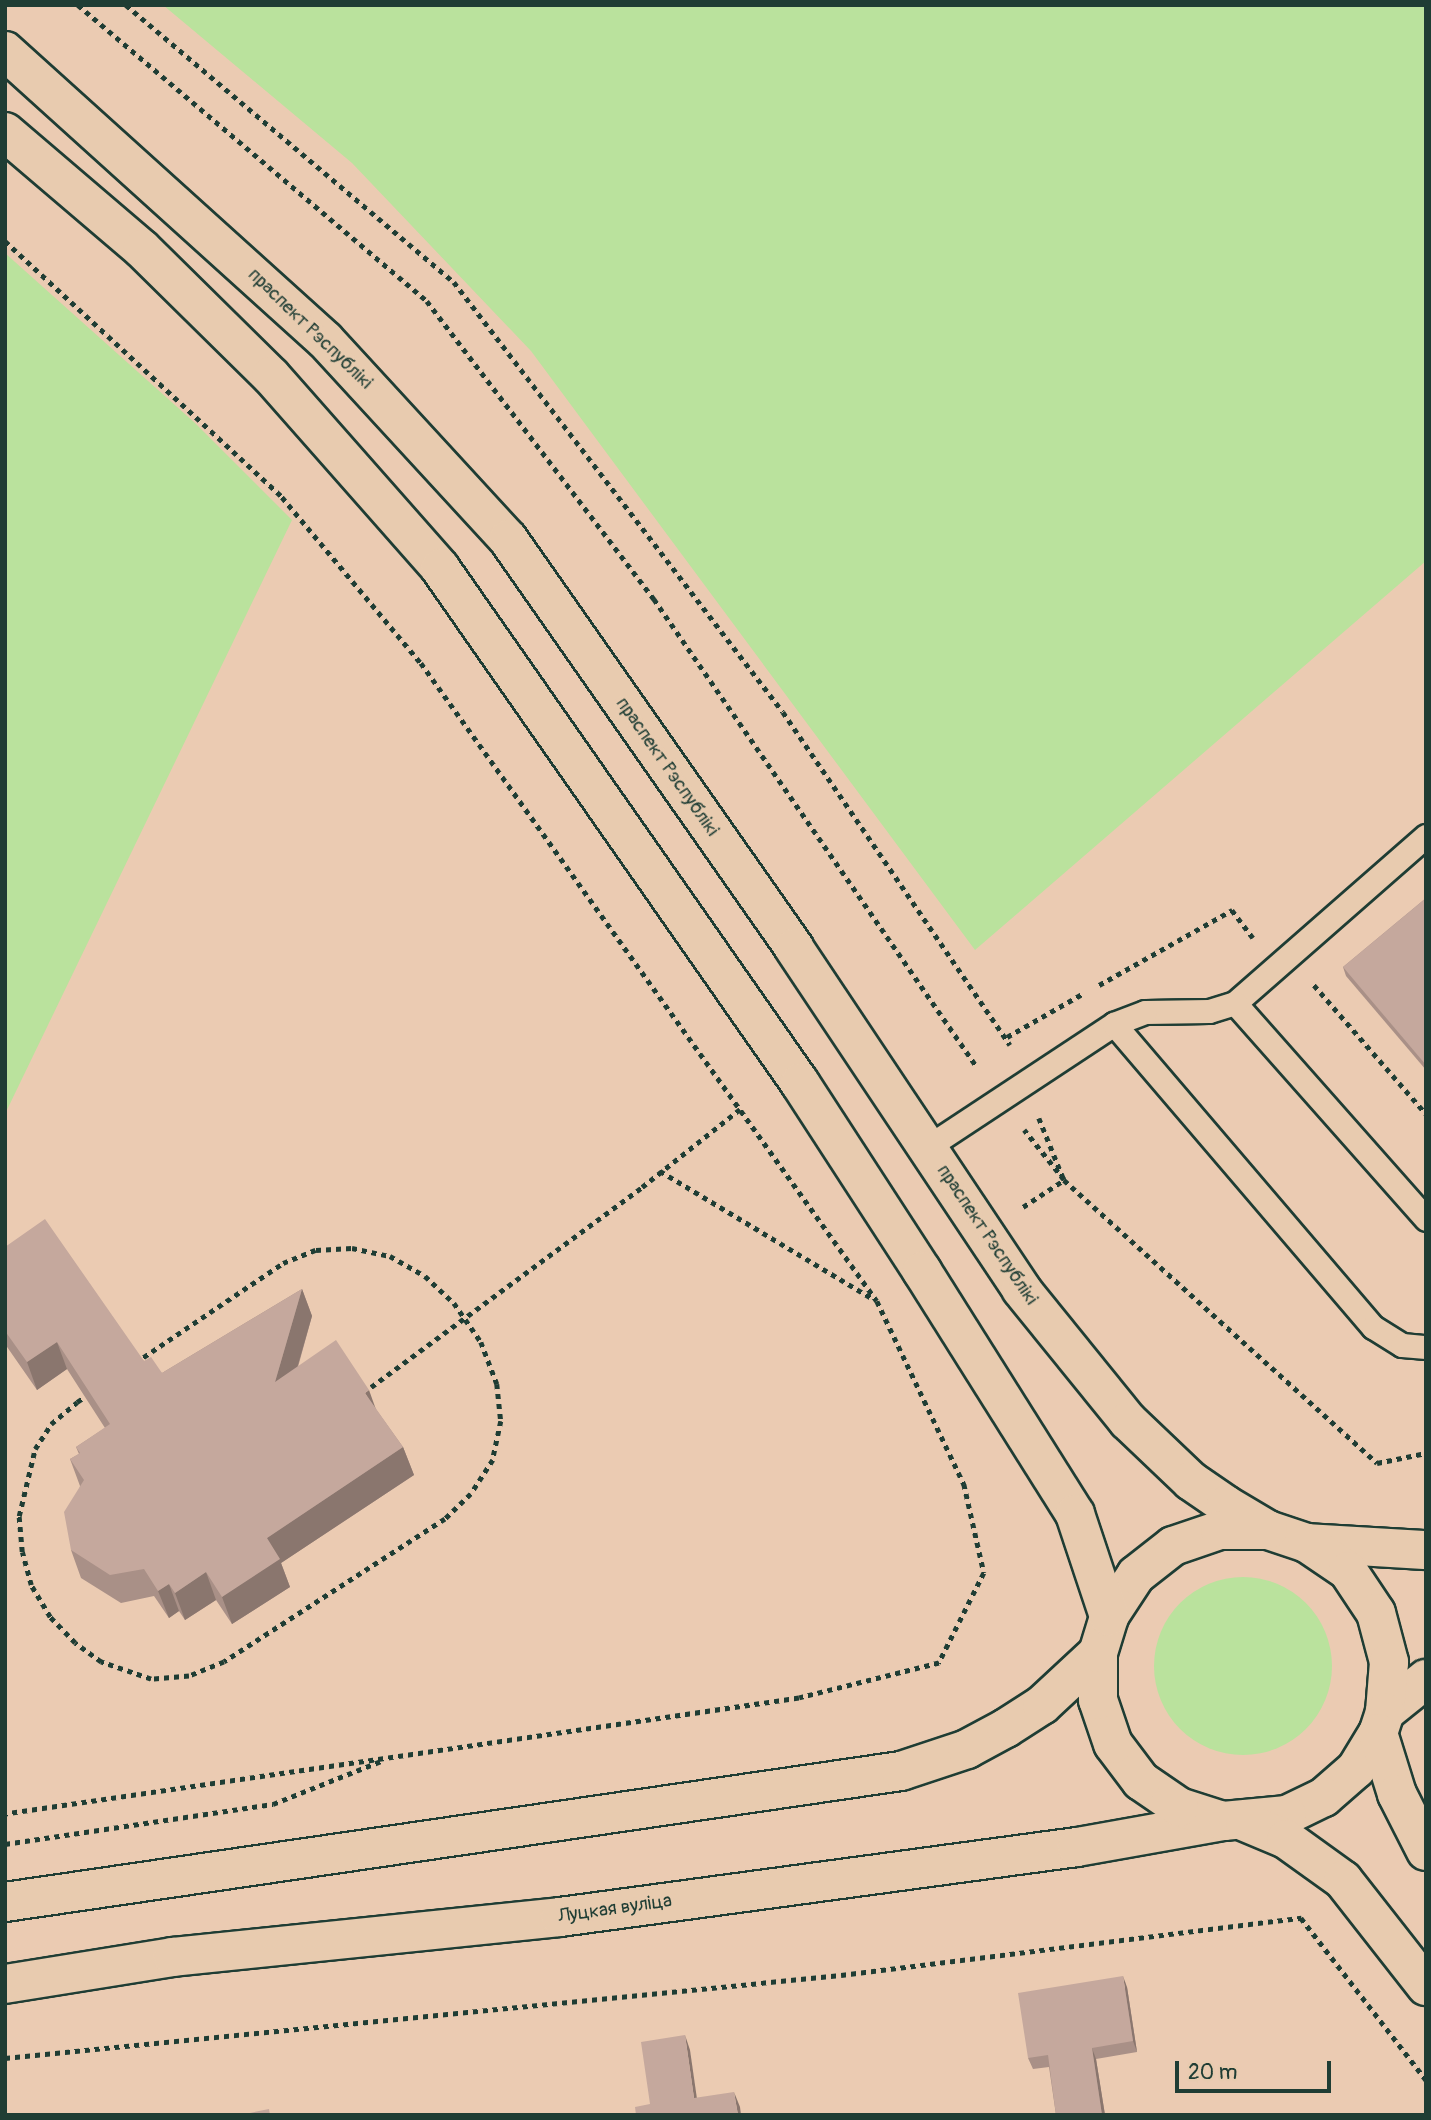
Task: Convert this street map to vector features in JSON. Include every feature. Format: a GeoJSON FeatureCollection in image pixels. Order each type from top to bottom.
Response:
{"type":"FeatureCollection","features":[{"type":"Feature","properties":{"kind":"main road","name":"праспект Рэспублікі"},"geometry":{"type":"LineString","coordinates":[[5,51],[325,340],[508,539],[929,1146],[1021,1289],[1128,1421],[1191,1481],[1268,1530],[1307,1542],[1348,1571],[1376,1613],[1389,1662],[1381,1723],[1356,1769],[1324,1797],[1287,1815],[1234,1822],[1179,1807],[1140,1781],[1113,1744],[1102,1711],[1098,1653],[1109,1616],[1136,1575],[1173,1546],[1220,1530],[1268,1530]]}},
{"type":"Feature","properties":{"kind":"main road"},"geometry":{"type":"LineString","coordinates":[[5,132],[142,249],[271,376],[440,568],[800,1083],[915,1260],[1075,1514],[1109,1616]]}},
{"type":"Feature","properties":{"kind":"main road"},"geometry":{"type":"LineString","coordinates":[[1307,1542],[1426,1550]]}},
{"type":"Feature","properties":{"kind":"main road"},"geometry":{"type":"LineString","coordinates":[[5,1902],[901,1771],[967,1749],[1006,1728],[1042,1705],[1098,1653]]}},
{"type":"Feature","properties":{"kind":"main road"},"geometry":{"type":"LineString","coordinates":[[1426,1679],[1381,1723],[1397,1794],[1426,1850]]}},
{"type":"Feature","properties":{"kind":"main road"},"geometry":{"type":"LineString","coordinates":[[1234,1822],[1286,1839],[1343,1880],[1426,1986]]}},
{"type":"Feature","properties":{"kind":"main road","name":"Луцкая вуліца"},"geometry":{"type":"LineString","coordinates":[[5,1984],[173,1957],[559,1917],[1076,1847],[1234,1822]]}},
{"type":"Feature","properties":{"kind":"lane"},"geometry":{"type":"LineString","coordinates":[[929,1146],[1114,1024],[1144,1012],[1209,1011],[1235,1003],[1426,836]]}},
{"type":"Feature","properties":{"kind":"lane"},"geometry":{"type":"LineString","coordinates":[[1235,1003],[1426,1219]]}},
{"type":"Feature","properties":{"kind":"lane"},"geometry":{"type":"LineString","coordinates":[[1114,1024],[1373,1327],[1402,1346],[1426,1347]]}},
{"type":"Feature","properties":{"kind":"path"},"geometry":{"type":"LineString","coordinates":[[78,5],[427,301],[654,599],[999,1099],[1064,1180],[1377,1463],[1426,1452]]}},
{"type":"Feature","properties":{"kind":"path"},"geometry":{"type":"LineString","coordinates":[[126,5],[454,282],[783,712],[1007,1037],[1064,1180]]}},
{"type":"Feature","properties":{"kind":"path"},"geometry":{"type":"LineString","coordinates":[[5,241],[214,430],[282,498],[362,589],[421,663],[877,1301],[964,1484],[984,1573],[939,1663],[799,1698],[5,1814]]}},
{"type":"Feature","properties":{"kind":"path"},"geometry":{"type":"LineString","coordinates":[[371,1387],[465,1319],[740,1109]]}},
{"type":"Feature","properties":{"kind":"path"},"geometry":{"type":"LineString","coordinates":[[660,1171],[877,1301]]}},
{"type":"Feature","properties":{"kind":"path"},"geometry":{"type":"LineString","coordinates":[[1014,1213],[1064,1180]]}},
{"type":"Feature","properties":{"kind":"path"},"geometry":{"type":"LineString","coordinates":[[352,1248],[390,1256],[425,1276],[465,1319],[481,1342],[497,1384],[501,1421],[493,1460],[471,1494],[445,1518],[225,1662],[189,1676],[152,1679],[125,1673],[75,1643],[50,1617],[32,1585],[22,1552],[19,1516],[35,1449],[51,1424],[77,1402],[283,1263],[316,1251],[352,1248]]}},
{"type":"Feature","properties":{"kind":"path"},"geometry":{"type":"LineString","coordinates":[[5,1844],[273,1804],[389,1758]]}},
{"type":"Feature","properties":{"kind":"path"},"geometry":{"type":"LineString","coordinates":[[5,2058],[841,1975],[1301,1918],[1426,2080]]}},
{"type":"Feature","properties":{"kind":"green space"},"geometry":{"type":"Polygon","coordinates":[[[163,5],[1426,5],[1426,561],[975,950],[531,351],[352,163],[163,5]]]}},
{"type":"Feature","properties":{"kind":"green space"},"geometry":{"type":"Polygon","coordinates":[[[5,253],[195,423],[292,520],[5,1114],[5,253]]]}},
{"type":"Feature","properties":{"kind":"green space"},"geometry":{"type":"Polygon","coordinates":[[[1243,1577],[1277,1584],[1306,1603],[1325,1632],[1332,1666],[1325,1700],[1306,1729],[1277,1748],[1243,1755],[1209,1748],[1180,1729],[1161,1700],[1154,1666],[1161,1632],[1180,1603],[1209,1584],[1243,1577]]]}},
{"type":"Feature","properties":{"kind":"building"},"geometry":{"type":"Polygon","coordinates":[[[1426,898],[1426,1065],[1343,967],[1426,898]]]}},
{"type":"Feature","properties":{"kind":"building"},"geometry":{"type":"Polygon","coordinates":[[[45,1219],[144,1361],[151,1357],[162,1373],[302,1289],[275,1382],[336,1340],[369,1390],[365,1393],[403,1447],[267,1538],[280,1559],[222,1597],[206,1572],[175,1593],[169,1584],[158,1591],[144,1569],[110,1575],[71,1550],[64,1512],[84,1480],[70,1459],[80,1453],[76,1447],[110,1424],[57,1342],[27,1362],[5,1331],[5,1247],[45,1219]]]}},
{"type":"Feature","properties":{"kind":"building"},"geometry":{"type":"Polygon","coordinates":[[[1123,1976],[1133,2041],[1092,2048],[1102,2115],[1056,2115],[1048,2055],[1028,2058],[1018,1993],[1123,1976]]]}},
{"type":"Feature","properties":{"kind":"building"},"geometry":{"type":"Polygon","coordinates":[[[685,2035],[694,2098],[734,2092],[738,2115],[636,2115],[635,2107],[650,2104],[641,2042],[685,2035]]]}},
{"type":"Feature","properties":{"kind":"building"},"geometry":{"type":"Polygon","coordinates":[[[269,2109],[270,2115],[240,2115],[269,2109]]]}}]}
